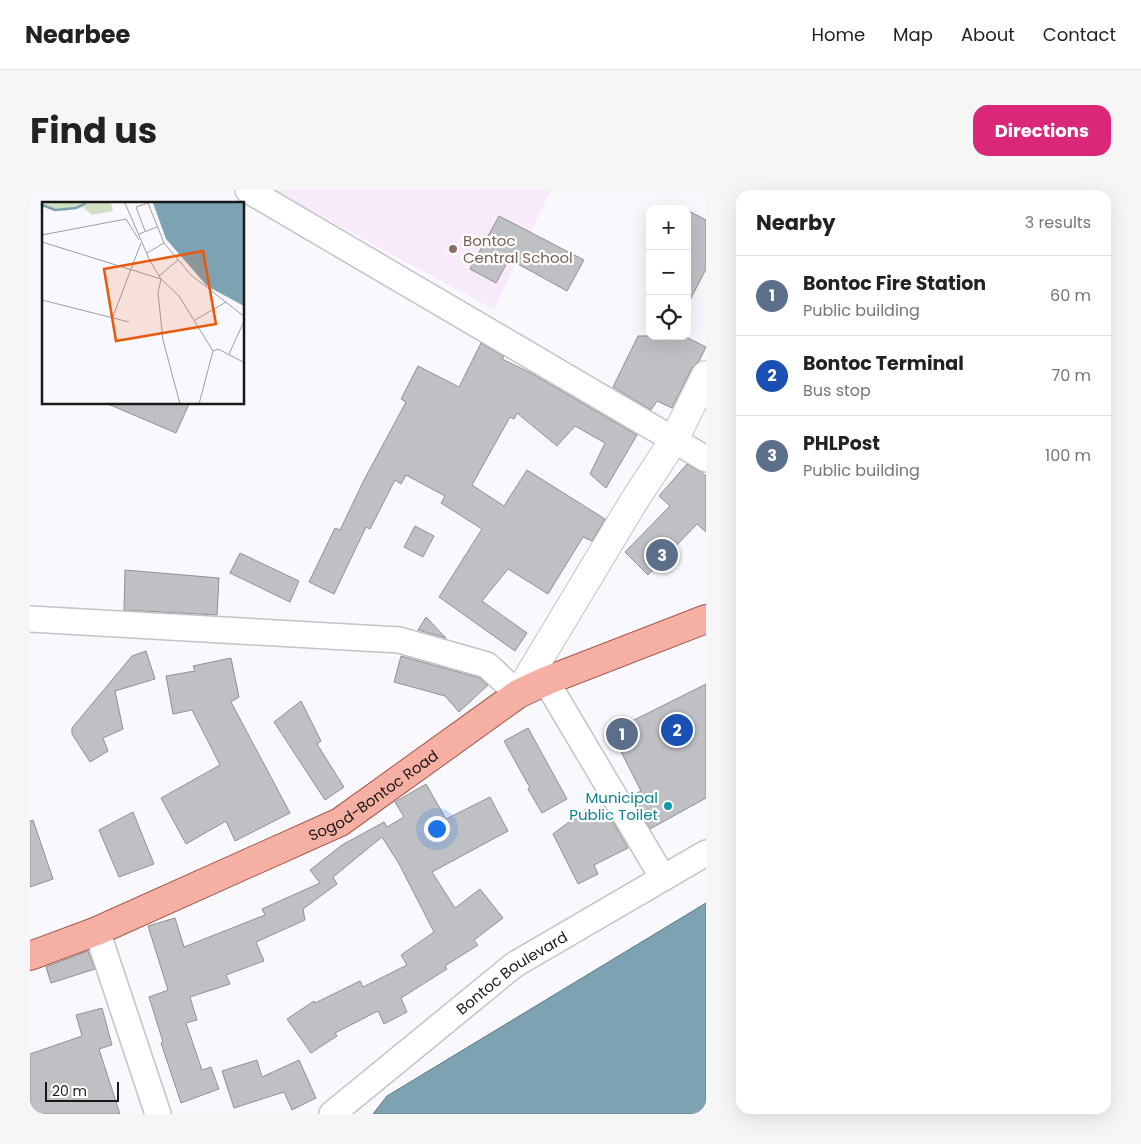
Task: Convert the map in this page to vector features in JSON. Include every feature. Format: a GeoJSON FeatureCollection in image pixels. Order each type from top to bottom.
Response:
{"type":"FeatureCollection","features":[{"type":"Feature","properties":{"kind":"main road","name":"Sogod-Bontoc Road"},"geometry":{"type":"LineString","coordinates":[[30,956],[97,931],[340,822],[518,694],[546,681],[706,619]]}},
{"type":"Feature","properties":{"kind":"street"},"geometry":{"type":"LineString","coordinates":[[237,202],[241,190]]}},
{"type":"Feature","properties":{"kind":"street"},"geometry":{"type":"LineString","coordinates":[[248,190],[706,459]]}},
{"type":"Feature","properties":{"kind":"street"},"geometry":{"type":"LineString","coordinates":[[30,619],[399,640],[487,665],[518,694],[634,501],[674,440],[706,375]]}},
{"type":"Feature","properties":{"kind":"street"},"geometry":{"type":"LineString","coordinates":[[546,681],[663,878]]}},
{"type":"Feature","properties":{"kind":"street","name":"Bontoc Boulevard"},"geometry":{"type":"LineString","coordinates":[[332,1114],[514,966],[706,853]]}},
{"type":"Feature","properties":{"kind":"street"},"geometry":{"type":"LineString","coordinates":[[97,931],[158,1114]]}},
{"type":"Feature","properties":{"kind":"shaded area","name":"Bontoc Central School"},"geometry":{"type":"Polygon","coordinates":[[[272,190],[551,190],[494,309],[272,190]]]}},
{"type":"Feature","properties":{"kind":"water"},"geometry":{"type":"Polygon","coordinates":[[[706,903],[706,1114],[373,1114],[387,1096],[706,903]]]}},
{"type":"Feature","properties":{"kind":"building"},"geometry":{"type":"Polygon","coordinates":[[[691,212],[706,220],[706,269],[691,298],[691,212]]]}},
{"type":"Feature","properties":{"kind":"building"},"geometry":{"type":"Polygon","coordinates":[[[499,216],[584,260],[567,291],[509,259],[496,283],[470,269],[499,216]]]}},
{"type":"Feature","properties":{"kind":"building"},"geometry":{"type":"Polygon","coordinates":[[[638,336],[646,336],[646,340],[691,340],[706,347],[699,361],[692,368],[672,408],[657,401],[651,410],[613,387],[638,336]]]}},
{"type":"Feature","properties":{"kind":"building"},"geometry":{"type":"Polygon","coordinates":[[[481,343],[504,357],[502,359],[531,373],[637,435],[606,488],[590,474],[605,443],[575,426],[557,446],[517,413],[514,419],[510,417],[472,485],[504,506],[527,470],[605,519],[592,541],[583,537],[548,594],[508,569],[482,601],[527,633],[515,651],[439,597],[482,529],[441,503],[445,496],[406,475],[401,484],[395,480],[370,529],[366,527],[334,594],[309,582],[335,528],[340,530],[364,480],[406,402],[401,399],[418,366],[459,387],[481,343]]]}},
{"type":"Feature","properties":{"kind":"building"},"geometry":{"type":"Polygon","coordinates":[[[110,405],[189,405],[176,433],[110,405]]]}},
{"type":"Feature","properties":{"kind":"building"},"geometry":{"type":"Polygon","coordinates":[[[687,464],[706,476],[706,532],[697,524],[648,575],[625,552],[670,506],[659,496],[687,464]]]}},
{"type":"Feature","properties":{"kind":"building"},"geometry":{"type":"Polygon","coordinates":[[[415,526],[434,536],[423,557],[404,547],[415,526]]]}},
{"type":"Feature","properties":{"kind":"building"},"geometry":{"type":"Polygon","coordinates":[[[240,553],[299,581],[290,602],[230,573],[240,553]]]}},
{"type":"Feature","properties":{"kind":"building"},"geometry":{"type":"Polygon","coordinates":[[[125,570],[219,578],[217,615],[124,610],[125,570]]]}},
{"type":"Feature","properties":{"kind":"building"},"geometry":{"type":"Polygon","coordinates":[[[426,617],[446,638],[418,630],[426,617]]]}},
{"type":"Feature","properties":{"kind":"building"},"geometry":{"type":"Polygon","coordinates":[[[146,651],[155,679],[115,691],[123,729],[103,738],[108,751],[90,762],[72,734],[72,728],[132,656],[146,651]]]}},
{"type":"Feature","properties":{"kind":"building"},"geometry":{"type":"Polygon","coordinates":[[[401,656],[480,678],[488,685],[459,712],[445,696],[394,682],[401,656]]]}},
{"type":"Feature","properties":{"kind":"building"},"geometry":{"type":"Polygon","coordinates":[[[231,658],[239,697],[231,702],[290,813],[235,841],[226,821],[186,844],[161,798],[220,765],[192,710],[173,714],[166,676],[195,671],[193,666],[231,658]]]}},
{"type":"Feature","properties":{"kind":"building"},"geometry":{"type":"Polygon","coordinates":[[[706,684],[706,798],[650,829],[631,796],[641,791],[609,728],[628,718],[630,722],[706,684]]]}},
{"type":"Feature","properties":{"kind":"building"},"geometry":{"type":"Polygon","coordinates":[[[301,701],[321,741],[317,744],[344,787],[325,800],[274,722],[301,701]]]}},
{"type":"Feature","properties":{"kind":"building"},"geometry":{"type":"Polygon","coordinates":[[[528,728],[567,799],[542,813],[504,741],[528,728]]]}},
{"type":"Feature","properties":{"kind":"building"},"geometry":{"type":"Polygon","coordinates":[[[426,784],[446,819],[490,797],[508,831],[432,872],[455,908],[480,889],[503,918],[474,940],[478,945],[445,966],[447,969],[401,998],[407,1012],[384,1024],[378,1011],[335,1033],[337,1036],[311,1053],[287,1019],[314,1001],[315,1003],[360,981],[363,987],[407,965],[401,955],[434,932],[398,862],[382,837],[333,877],[337,884],[303,909],[305,920],[256,942],[264,961],[226,975],[230,984],[190,997],[197,1020],[186,1023],[202,1070],[211,1067],[219,1089],[181,1103],[161,1043],[163,1042],[149,997],[168,990],[148,926],[175,918],[184,947],[265,915],[262,909],[320,883],[310,870],[342,845],[384,822],[387,827],[404,817],[395,802],[426,784]]]}},
{"type":"Feature","properties":{"kind":"building"},"geometry":{"type":"Polygon","coordinates":[[[586,809],[591,818],[606,810],[628,848],[594,865],[598,874],[578,884],[553,834],[586,809]]]}},
{"type":"Feature","properties":{"kind":"building"},"geometry":{"type":"Polygon","coordinates":[[[133,812],[154,864],[119,877],[99,830],[133,812]]]}},
{"type":"Feature","properties":{"kind":"building"},"geometry":{"type":"Polygon","coordinates":[[[33,820],[53,879],[30,887],[30,821],[33,820]]]}},
{"type":"Feature","properties":{"kind":"building"},"geometry":{"type":"Polygon","coordinates":[[[88,951],[95,969],[51,983],[46,967],[88,951]]]}},
{"type":"Feature","properties":{"kind":"building"},"geometry":{"type":"Polygon","coordinates":[[[102,1008],[112,1045],[99,1049],[120,1114],[30,1114],[30,1054],[82,1036],[76,1015],[102,1008]]]}},
{"type":"Feature","properties":{"kind":"building"},"geometry":{"type":"Polygon","coordinates":[[[257,1060],[262,1077],[299,1060],[316,1098],[292,1110],[284,1092],[234,1108],[222,1071],[257,1060]]]}},
{"type":"Feature","properties":{"kind":"place","name":"Bontoc Central School"},"geometry":{"type":"Point","coordinates":[453,249]}},
{"type":"Feature","properties":{"kind":"place","name":"PHLPost"},"geometry":{"type":"Point","coordinates":[662,555]}},
{"type":"Feature","properties":{"kind":"place","name":"Bontoc Terminal"},"geometry":{"type":"Point","coordinates":[677,730]}},
{"type":"Feature","properties":{"kind":"place","name":"Bontoc Fire Station"},"geometry":{"type":"Point","coordinates":[622,734]}},
{"type":"Feature","properties":{"kind":"place","name":"Municipal Public Toilet"},"geometry":{"type":"Point","coordinates":[668,806]}}]}
